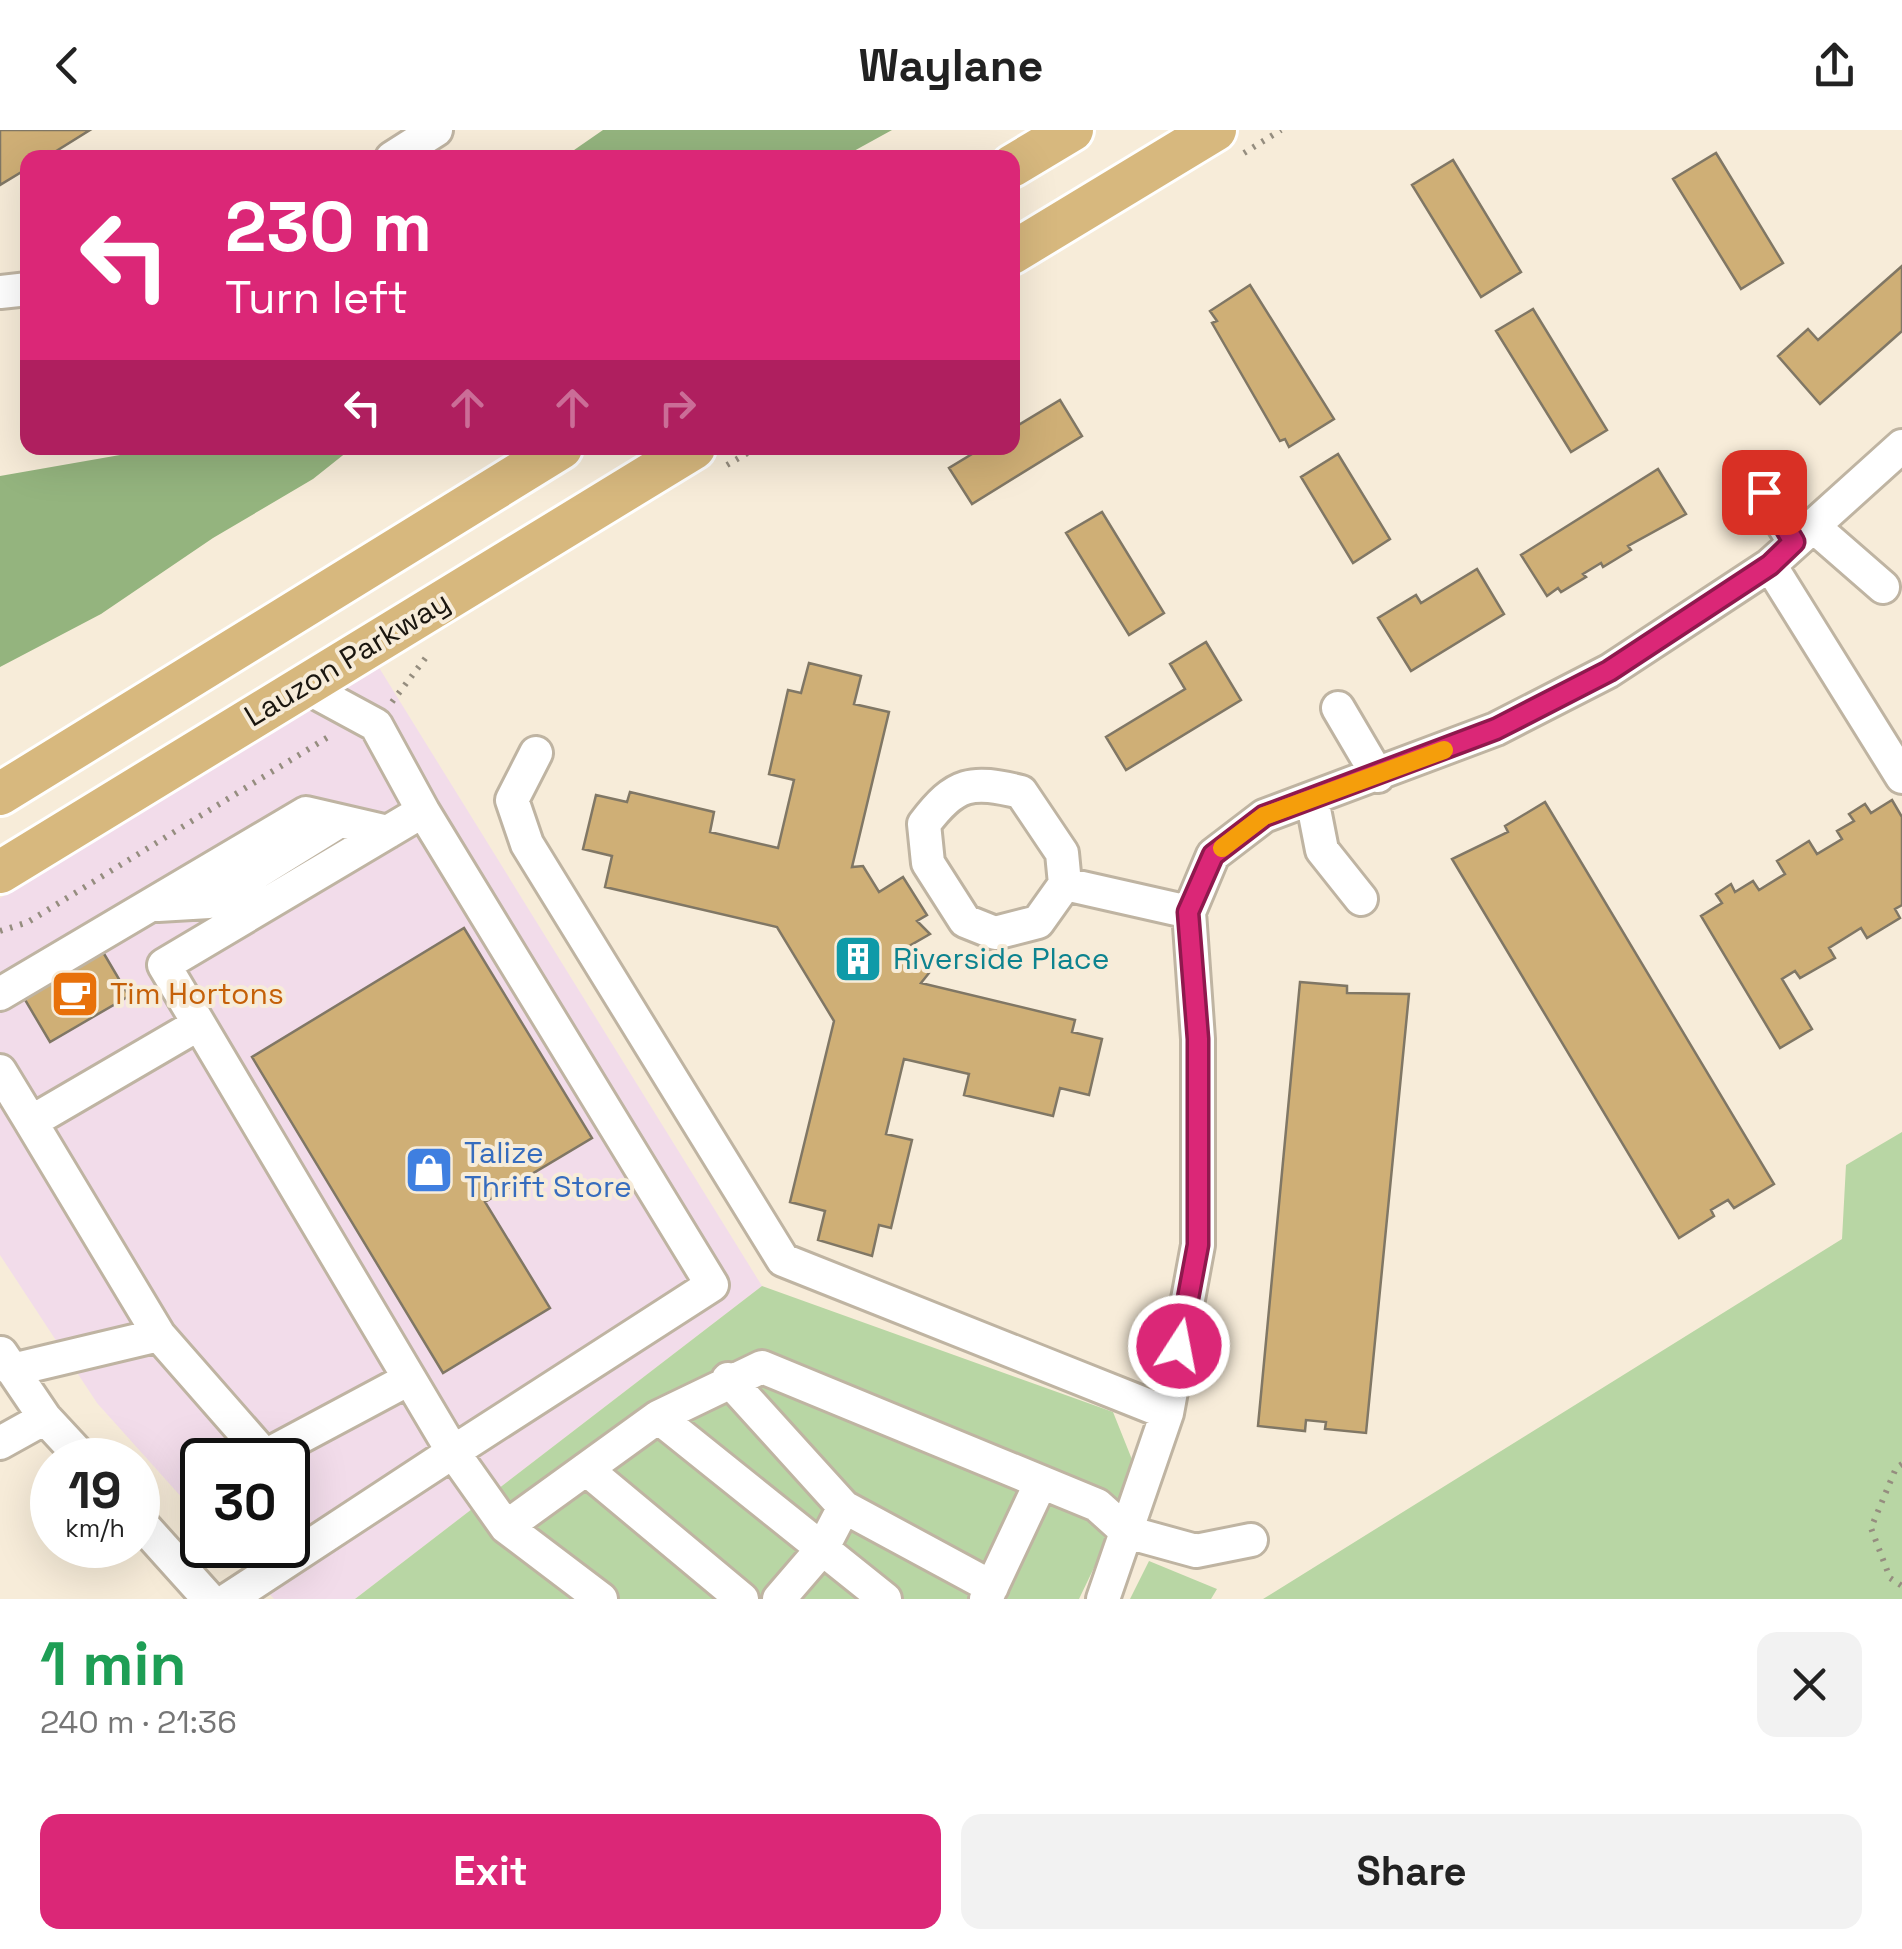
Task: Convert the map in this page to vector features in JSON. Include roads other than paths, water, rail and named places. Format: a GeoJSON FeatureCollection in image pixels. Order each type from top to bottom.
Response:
{"type":"FeatureCollection","features":[{"type":"Feature","properties":{"kind":"main road"},"geometry":{"type":"LineString","coordinates":[[1020,161],[1072,130]]}},
{"type":"Feature","properties":{"kind":"main road"},"geometry":{"type":"LineString","coordinates":[[1020,249],[1215,130]]}},
{"type":"Feature","properties":{"kind":"main road"},"geometry":{"type":"LineString","coordinates":[[0,794],[550,455]]}},
{"type":"Feature","properties":{"kind":"main road","name":"Lauzon Parkway"},"geometry":{"type":"LineString","coordinates":[[0,872],[683,455]]}},
{"type":"Feature","properties":{"kind":"street"},"geometry":{"type":"LineString","coordinates":[[405,150],[436,130]]}},
{"type":"Feature","properties":{"kind":"street"},"geometry":{"type":"LineString","coordinates":[[1102,1599],[1167,1412],[1198,1245],[1198,1039],[1188,912],[1213,855],[1264,816],[1496,729],[1609,671],[1770,565],[1902,446]]}},
{"type":"Feature","properties":{"kind":"street"},"geometry":{"type":"LineString","coordinates":[[1750,470],[1804,534],[1883,587]]}},
{"type":"Feature","properties":{"kind":"street"},"geometry":{"type":"LineString","coordinates":[[1770,565],[1902,778]]}},
{"type":"Feature","properties":{"kind":"street"},"geometry":{"type":"LineString","coordinates":[[229,1599],[712,1285],[423,811],[376,725],[304,686]]}},
{"type":"Feature","properties":{"kind":"street"},"geometry":{"type":"LineString","coordinates":[[1338,708],[1378,776]]}},
{"type":"Feature","properties":{"kind":"street"},"geometry":{"type":"LineString","coordinates":[[536,753],[512,800],[527,844],[783,1260],[1167,1412]]}},
{"type":"Feature","properties":{"kind":"street"},"geometry":{"type":"LineString","coordinates":[[980,782],[1021,792],[1062,853],[1066,884],[1038,922],[995,933],[965,921],[928,863],[924,824],[946,795],[980,782]]}},
{"type":"Feature","properties":{"kind":"street"},"geometry":{"type":"LineString","coordinates":[[1312,800],[1322,850],[1361,899]]}},
{"type":"Feature","properties":{"kind":"street"},"geometry":{"type":"LineString","coordinates":[[423,811],[164,966],[453,1452],[506,1527],[602,1599]]}},
{"type":"Feature","properties":{"kind":"street"},"geometry":{"type":"LineString","coordinates":[[0,994],[306,813],[388,832]]}},
{"type":"Feature","properties":{"kind":"street"},"geometry":{"type":"LineString","coordinates":[[1066,884],[1188,912]]}},
{"type":"Feature","properties":{"kind":"street"},"geometry":{"type":"LineString","coordinates":[[32,1122],[198,1024]]}},
{"type":"Feature","properties":{"kind":"street"},"geometry":{"type":"LineString","coordinates":[[0,1071],[159,1335],[265,1456],[410,1378]]}},
{"type":"Feature","properties":{"kind":"street"},"geometry":{"type":"LineString","coordinates":[[64,1438],[6,1361],[159,1335]]}},
{"type":"Feature","properties":{"kind":"street"},"geometry":{"type":"LineString","coordinates":[[506,1527],[658,1416],[762,1367],[1098,1505],[1127,1532],[1196,1551],[1251,1540]]}},
{"type":"Feature","properties":{"kind":"street"},"geometry":{"type":"LineString","coordinates":[[728,1380],[844,1507],[989,1593],[1041,1482]]}},
{"type":"Feature","properties":{"kind":"street"},"geometry":{"type":"LineString","coordinates":[[658,1416],[885,1599]]}},
{"type":"Feature","properties":{"kind":"street"},"geometry":{"type":"LineString","coordinates":[[0,1443],[45,1418]]}},
{"type":"Feature","properties":{"kind":"street"},"geometry":{"type":"LineString","coordinates":[[586,1469],[742,1599]]}},
{"type":"Feature","properties":{"kind":"street"},"geometry":{"type":"LineString","coordinates":[[779,1599],[822,1549],[844,1507]]}},
{"type":"Feature","properties":{"kind":"street"},"geometry":{"type":"LineString","coordinates":[[160,1544],[209,1599]]}},
{"type":"Feature","properties":{"kind":"place","name":"Riverside Place"},"geometry":{"type":"Point","coordinates":[858,959]}},
{"type":"Feature","properties":{"kind":"place","name":"Tim Hortons"},"geometry":{"type":"Point","coordinates":[75,994]}},
{"type":"Feature","properties":{"kind":"place","name":"Talize Thrift Store"},"geometry":{"type":"Point","coordinates":[429,1170]}}]}
